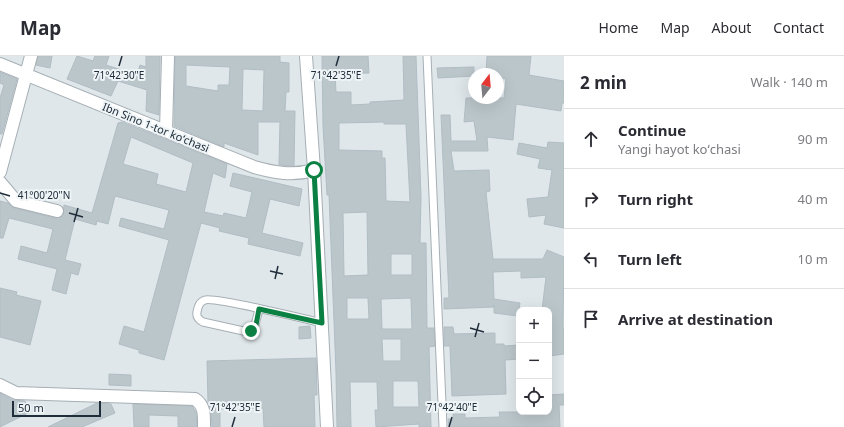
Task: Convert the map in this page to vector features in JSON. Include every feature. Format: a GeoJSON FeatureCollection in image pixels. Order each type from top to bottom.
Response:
{"type":"FeatureCollection","features":[{"type":"Feature","properties":{"kind":"street"},"geometry":{"type":"LineString","coordinates":[[0,172],[27,76],[31,56]]}},
{"type":"Feature","properties":{"kind":"street"},"geometry":{"type":"LineString","coordinates":[[166,131],[168,56]]}},
{"type":"Feature","properties":{"kind":"street"},"geometry":{"type":"LineString","coordinates":[[306,56],[314,170],[327,427]]}},
{"type":"Feature","properties":{"kind":"street","name":"Ibn Sino 1-tor koʻchasi"},"geometry":{"type":"LineString","coordinates":[[0,64],[254,167],[276,173],[300,174],[314,170]]}},
{"type":"Feature","properties":{"kind":"street"},"geometry":{"type":"LineString","coordinates":[[0,182],[16,201],[57,212]]}},
{"type":"Feature","properties":{"kind":"street"},"geometry":{"type":"LineString","coordinates":[[0,385],[11,392],[16,393],[195,399],[201,403],[204,411],[204,427]]}},
{"type":"Feature","properties":{"kind":"lane"},"geometry":{"type":"LineString","coordinates":[[427,56],[443,427]]}},
{"type":"Feature","properties":{"kind":"lane"},"geometry":{"type":"LineString","coordinates":[[259,309],[254,329],[248,332],[203,322],[198,318],[197,314],[199,305],[206,299],[259,309],[322,323]]}},
{"type":"Feature","properties":{"kind":"building"},"geometry":{"type":"Polygon","coordinates":[[[38,56],[52,56],[50,68],[36,65],[38,56]]]}},
{"type":"Feature","properties":{"kind":"building"},"geometry":{"type":"Polygon","coordinates":[[[77,56],[93,61],[95,56],[109,56],[106,65],[137,75],[140,65],[146,67],[146,56],[160,56],[159,115],[146,111],[147,90],[118,81],[111,96],[67,79],[77,56]]]}},
{"type":"Feature","properties":{"kind":"building"},"geometry":{"type":"Polygon","coordinates":[[[175,56],[280,56],[280,62],[289,63],[289,92],[286,92],[285,111],[295,111],[294,166],[279,165],[280,122],[258,122],[258,155],[224,143],[224,147],[174,126],[175,56]],[[186,65],[186,86],[218,91],[218,85],[229,85],[230,67],[186,65]],[[243,69],[242,110],[263,111],[264,70],[243,69]]]}},
{"type":"Feature","properties":{"kind":"building"},"geometry":{"type":"Polygon","coordinates":[[[322,56],[368,56],[369,73],[335,74],[336,92],[351,92],[351,105],[370,104],[370,102],[404,100],[403,56],[416,56],[421,197],[420,243],[426,243],[427,328],[434,328],[435,346],[429,347],[431,427],[419,427],[419,424],[376,427],[375,410],[378,410],[377,382],[350,382],[351,427],[337,427],[329,195],[327,195],[323,126],[322,56]],[[384,122],[339,123],[339,150],[382,151],[382,158],[385,158],[386,201],[410,202],[406,124],[384,124],[384,122]],[[367,212],[343,213],[344,276],[368,275],[367,212]],[[391,254],[391,275],[412,275],[412,254],[391,254]],[[347,298],[347,319],[369,319],[368,298],[347,298]],[[411,298],[381,299],[382,329],[412,329],[411,298]],[[382,339],[383,361],[401,361],[401,339],[382,339]],[[393,381],[393,407],[419,407],[418,381],[393,381]]]}},
{"type":"Feature","properties":{"kind":"building"},"geometry":{"type":"Polygon","coordinates":[[[487,56],[531,56],[529,75],[564,81],[564,103],[562,103],[561,111],[516,104],[513,140],[487,137],[488,151],[451,151],[454,171],[489,170],[490,191],[486,192],[493,259],[543,259],[547,250],[564,257],[564,354],[552,356],[552,307],[542,307],[546,277],[521,278],[521,271],[493,272],[494,299],[520,303],[519,307],[516,307],[516,316],[494,313],[494,307],[444,309],[444,298],[449,298],[441,115],[450,115],[451,141],[477,141],[474,121],[464,122],[466,98],[468,98],[468,104],[504,104],[506,79],[504,79],[504,68],[486,68],[487,56]]]}},
{"type":"Feature","properties":{"kind":"building"},"geometry":{"type":"Polygon","coordinates":[[[474,67],[468,68],[468,76],[438,78],[437,68],[474,67]]]}},
{"type":"Feature","properties":{"kind":"building"},"geometry":{"type":"Polygon","coordinates":[[[0,72],[17,79],[2,134],[0,134],[0,98],[4,85],[0,83],[0,72]]]}},
{"type":"Feature","properties":{"kind":"building"},"geometry":{"type":"Polygon","coordinates":[[[122,122],[227,164],[225,178],[213,173],[204,212],[223,216],[224,213],[246,218],[252,192],[230,186],[233,173],[302,189],[299,206],[270,199],[262,233],[303,243],[300,256],[248,244],[249,238],[219,231],[220,228],[201,223],[164,360],[139,353],[139,350],[119,344],[124,326],[144,332],[169,240],[119,226],[121,218],[164,229],[169,210],[115,196],[108,224],[97,221],[96,225],[75,219],[65,260],[81,264],[78,275],[71,273],[66,294],[52,290],[57,269],[18,259],[21,246],[47,253],[53,229],[9,218],[3,238],[0,238],[0,201],[8,203],[14,208],[55,218],[63,216],[64,205],[92,213],[118,123],[122,122]],[[131,137],[123,164],[158,174],[156,184],[186,192],[193,163],[131,137]]]}},
{"type":"Feature","properties":{"kind":"building"},"geometry":{"type":"Polygon","coordinates":[[[548,142],[564,143],[564,228],[544,224],[546,215],[529,217],[527,199],[548,197],[552,170],[538,168],[540,159],[517,154],[519,143],[547,148],[548,142]]]}},
{"type":"Feature","properties":{"kind":"building"},"geometry":{"type":"Polygon","coordinates":[[[0,288],[17,292],[16,295],[41,301],[30,345],[0,337],[0,288]]]}},
{"type":"Feature","properties":{"kind":"building"},"geometry":{"type":"Polygon","coordinates":[[[310,326],[311,338],[299,339],[299,327],[310,326]]]}},
{"type":"Feature","properties":{"kind":"building"},"geometry":{"type":"Polygon","coordinates":[[[444,327],[453,327],[454,334],[495,333],[495,344],[504,344],[504,346],[516,345],[516,359],[505,360],[506,394],[452,396],[450,346],[444,346],[444,327]]]}},
{"type":"Feature","properties":{"kind":"building"},"geometry":{"type":"Polygon","coordinates":[[[316,358],[317,395],[314,395],[315,427],[264,427],[263,408],[220,409],[220,427],[212,427],[208,403],[207,361],[316,358]]]}},
{"type":"Feature","properties":{"kind":"building"},"geometry":{"type":"Polygon","coordinates":[[[109,374],[131,375],[131,386],[109,385],[109,374]]]}},
{"type":"Feature","properties":{"kind":"building"},"geometry":{"type":"Polygon","coordinates":[[[0,393],[12,400],[25,401],[30,412],[0,427],[0,393]]]}},
{"type":"Feature","properties":{"kind":"building"},"geometry":{"type":"Polygon","coordinates":[[[564,394],[564,405],[559,405],[560,427],[449,427],[448,419],[453,419],[453,414],[465,414],[465,418],[500,417],[499,412],[516,412],[516,415],[552,415],[552,395],[564,394]]]}},
{"type":"Feature","properties":{"kind":"building"},"geometry":{"type":"Polygon","coordinates":[[[97,403],[111,404],[115,413],[82,427],[48,427],[97,403]]]}},
{"type":"Feature","properties":{"kind":"building"},"geometry":{"type":"Polygon","coordinates":[[[133,404],[192,406],[196,413],[197,427],[178,427],[178,416],[149,415],[149,427],[134,427],[133,404]]]}},
{"type":"Feature","properties":{"kind":"route"},"geometry":{"type":"LineString","coordinates":[[251,331],[256,325],[259,309],[322,323],[314,170]]}}]}
